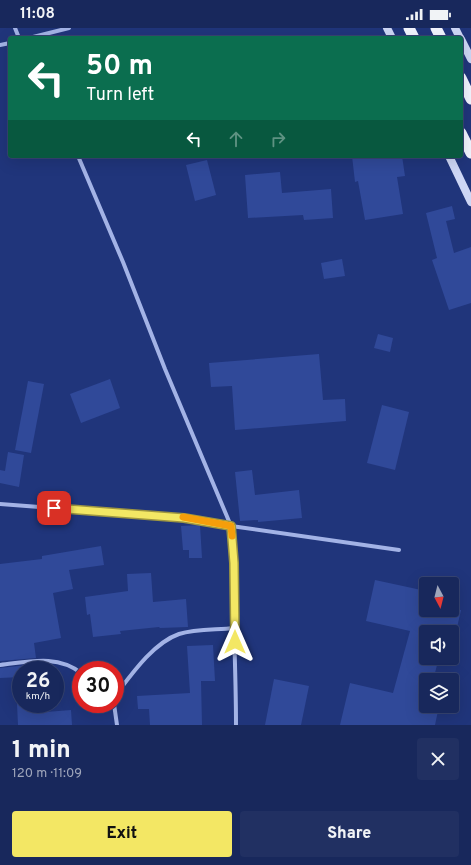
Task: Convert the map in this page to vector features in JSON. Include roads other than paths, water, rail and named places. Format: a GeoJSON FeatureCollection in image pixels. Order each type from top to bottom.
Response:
{"type":"FeatureCollection","features":[{"type":"Feature","properties":{"kind":"highway"},"geometry":{"type":"LineString","coordinates":[[463,82],[471,99]]}},
{"type":"Feature","properties":{"kind":"highway"},"geometry":{"type":"LineString","coordinates":[[463,137],[471,153]]}},
{"type":"Feature","properties":{"kind":"main road"},"geometry":{"type":"LineString","coordinates":[[463,43],[471,59]]}},
{"type":"Feature","properties":{"kind":"main road"},"geometry":{"type":"LineString","coordinates":[[450,158],[471,202]]}},
{"type":"Feature","properties":{"kind":"street"},"geometry":{"type":"LineString","coordinates":[[41,36],[69,28]]}},
{"type":"Feature","properties":{"kind":"street"},"geometry":{"type":"LineString","coordinates":[[79,158],[231,526],[234,563],[236,725]]}},
{"type":"Feature","properties":{"kind":"street"},"geometry":{"type":"LineString","coordinates":[[0,504],[184,518],[399,550]]}},
{"type":"Feature","properties":{"kind":"street"},"geometry":{"type":"LineString","coordinates":[[124,685],[142,663],[168,639],[180,634],[234,628]]}},
{"type":"Feature","properties":{"kind":"street"},"geometry":{"type":"LineString","coordinates":[[0,665],[55,661],[66,663],[72,667]]}},
{"type":"Feature","properties":{"kind":"street"},"geometry":{"type":"LineString","coordinates":[[115,713],[116,725]]}}]}
